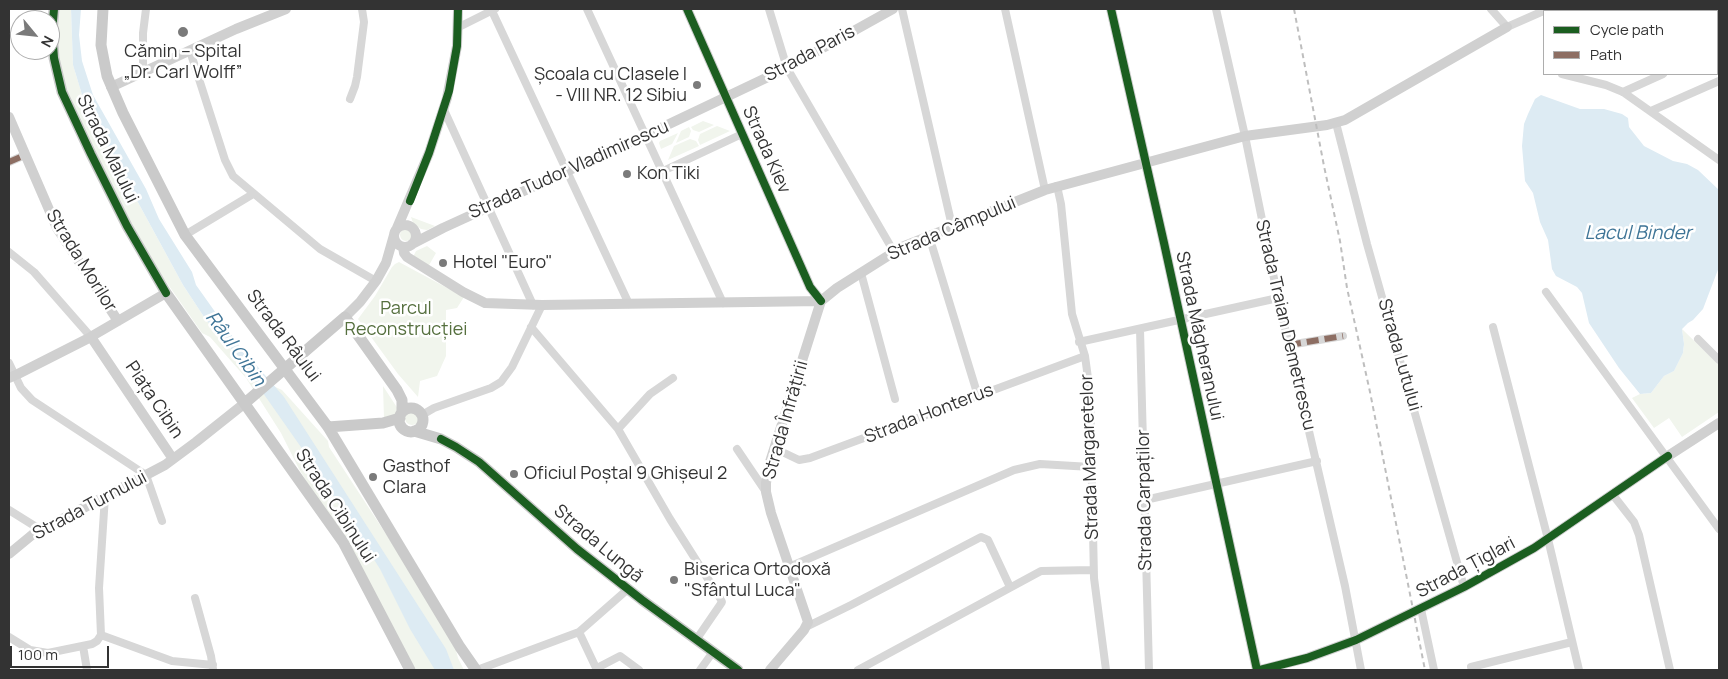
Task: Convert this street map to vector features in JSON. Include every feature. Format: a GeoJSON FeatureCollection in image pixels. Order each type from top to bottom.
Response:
{"type":"FeatureCollection","features":[{"type":"Feature","properties":{"kind":"main road","name":"Strada Malului"},"geometry":{"type":"LineString","coordinates":[[54,9],[52,32],[55,65],[62,92],[91,154],[123,218],[166,293],[236,392]]}},
{"type":"Feature","properties":{"kind":"main road","name":"Strada Râului"},"geometry":{"type":"LineString","coordinates":[[103,9],[101,45],[103,60],[111,87],[185,235],[282,371],[328,427],[460,647],[477,670]]}},
{"type":"Feature","properties":{"kind":"main road","name":"Piața Cibin"},"geometry":{"type":"LineString","coordinates":[[247,401],[345,317]]}},
{"type":"Feature","properties":{"kind":"main road"},"geometry":{"type":"LineString","coordinates":[[345,317],[397,390],[402,400],[401,415],[401,426],[411,431],[419,428],[423,418],[419,410],[407,408],[401,415]]}},
{"type":"Feature","properties":{"kind":"main road","name":"Strada Cibinului"},"geometry":{"type":"LineString","coordinates":[[236,392],[247,401],[343,542],[410,670]]}},
{"type":"Feature","properties":{"kind":"main road","name":"Strada Lungă"},"geometry":{"type":"LineString","coordinates":[[328,427],[383,423],[401,415]]}},
{"type":"Feature","properties":{"kind":"main road","name":"Strada Lungă"},"geometry":{"type":"LineString","coordinates":[[423,418],[441,439]]}},
{"type":"Feature","properties":{"kind":"main road","name":"Strada Lungă"},"geometry":{"type":"LineString","coordinates":[[383,423],[441,439],[456,447],[494,474],[577,549],[738,670]]}},
{"type":"Feature","properties":{"kind":"street"},"geometry":{"type":"LineString","coordinates":[[142,73],[146,9]]}},
{"type":"Feature","properties":{"kind":"street"},"geometry":{"type":"LineString","coordinates":[[111,87],[236,29],[286,9]]}},
{"type":"Feature","properties":{"kind":"street"},"geometry":{"type":"LineString","coordinates":[[350,99],[357,77],[364,22],[362,9]]}},
{"type":"Feature","properties":{"kind":"street"},"geometry":{"type":"LineString","coordinates":[[345,317],[360,302],[376,281],[386,263],[396,232],[429,153],[444,110],[455,61],[458,9]]}},
{"type":"Feature","properties":{"kind":"street"},"geometry":{"type":"LineString","coordinates":[[587,9],[723,303]]}},
{"type":"Feature","properties":{"kind":"street","name":"Strada Kiev"},"geometry":{"type":"LineString","coordinates":[[687,9],[810,287],[821,301]]}},
{"type":"Feature","properties":{"kind":"street"},"geometry":{"type":"LineString","coordinates":[[769,9],[788,68],[894,252]]}},
{"type":"Feature","properties":{"kind":"street","name":"Strada Paris"},"geometry":{"type":"LineString","coordinates":[[726,98],[788,68],[893,9]]}},
{"type":"Feature","properties":{"kind":"street"},"geometry":{"type":"LineString","coordinates":[[902,9],[952,226]]}},
{"type":"Feature","properties":{"kind":"street"},"geometry":{"type":"LineString","coordinates":[[1005,9],[1045,190]]}},
{"type":"Feature","properties":{"kind":"street","name":"Strada Măgheranului"},"geometry":{"type":"LineString","coordinates":[[1110,9],[1215,484],[1264,670]]}},
{"type":"Feature","properties":{"kind":"street","name":"Strada Traian Demetrescu"},"geometry":{"type":"LineString","coordinates":[[1216,9],[1245,136],[1278,298],[1317,461],[1361,670]]}},
{"type":"Feature","properties":{"kind":"street"},"geometry":{"type":"LineString","coordinates":[[1491,9],[1507,27],[1543,11]]}},
{"type":"Feature","properties":{"kind":"street"},"geometry":{"type":"LineString","coordinates":[[458,27],[494,10],[628,304]]}},
{"type":"Feature","properties":{"kind":"street","name":"Strada Câmpului"},"geometry":{"type":"LineString","coordinates":[[821,301],[828,294],[894,252],[952,226],[1045,190],[1144,157],[1245,136],[1336,123],[1507,27]]}},
{"type":"Feature","properties":{"kind":"street"},"geometry":{"type":"LineString","coordinates":[[190,51],[228,168],[233,176],[320,249],[376,281]]}},
{"type":"Feature","properties":{"kind":"street"},"geometry":{"type":"LineString","coordinates":[[1566,75],[1606,85],[1623,92],[1719,160]]}},
{"type":"Feature","properties":{"kind":"street"},"geometry":{"type":"LineString","coordinates":[[1623,92],[1661,75]]}},
{"type":"Feature","properties":{"kind":"street"},"geometry":{"type":"LineString","coordinates":[[1651,111],[1719,81]]}},
{"type":"Feature","properties":{"kind":"street","name":"Strada Tudor Vladimirescu"},"geometry":{"type":"LineString","coordinates":[[386,263],[406,246],[488,206],[726,98]]}},
{"type":"Feature","properties":{"kind":"street"},"geometry":{"type":"LineString","coordinates":[[423,418],[434,408],[491,388],[500,382],[512,367],[531,327],[537,305],[488,206],[444,110]]}},
{"type":"Feature","properties":{"kind":"street","name":"Strada Morilor"},"geometry":{"type":"LineString","coordinates":[[9,117],[57,228],[118,321]]}},
{"type":"Feature","properties":{"kind":"street","name":"Strada Lutului"},"geometry":{"type":"LineString","coordinates":[[1336,123],[1367,244],[1464,588]]}},
{"type":"Feature","properties":{"kind":"street"},"geometry":{"type":"LineString","coordinates":[[662,171],[742,134]]}},
{"type":"Feature","properties":{"kind":"street"},"geometry":{"type":"LineString","coordinates":[[9,162],[25,155]]}},
{"type":"Feature","properties":{"kind":"street","name":"Strada Margaretelor"},"geometry":{"type":"LineString","coordinates":[[1057,186],[1061,204],[1072,314],[1084,356],[1090,393],[1093,570],[1106,670]]}},
{"type":"Feature","properties":{"kind":"street"},"geometry":{"type":"LineString","coordinates":[[185,235],[253,194]]}},
{"type":"Feature","properties":{"kind":"street"},"geometry":{"type":"LineString","coordinates":[[406,246],[416,240],[416,234],[410,226],[410,201]]}},
{"type":"Feature","properties":{"kind":"street"},"geometry":{"type":"LineString","coordinates":[[406,246],[396,242],[396,232],[402,225],[425,232],[439,230]]}},
{"type":"Feature","properties":{"kind":"street"},"geometry":{"type":"LineString","coordinates":[[929,236],[978,396]]}},
{"type":"Feature","properties":{"kind":"street"},"geometry":{"type":"LineString","coordinates":[[406,246],[405,255],[480,301],[491,304],[821,301]]}},
{"type":"Feature","properties":{"kind":"street"},"geometry":{"type":"LineString","coordinates":[[9,252],[34,272],[91,336]]}},
{"type":"Feature","properties":{"kind":"street"},"geometry":{"type":"LineString","coordinates":[[861,273],[895,399]]}},
{"type":"Feature","properties":{"kind":"street"},"geometry":{"type":"LineString","coordinates":[[1546,292],[1668,456],[1719,529]]}},
{"type":"Feature","properties":{"kind":"street"},"geometry":{"type":"LineString","coordinates":[[12,377],[91,336],[166,293]]}},
{"type":"Feature","properties":{"kind":"street"},"geometry":{"type":"LineString","coordinates":[[1079,342],[1278,298]]}},
{"type":"Feature","properties":{"kind":"street","name":"Strada Înfrățirii"},"geometry":{"type":"LineString","coordinates":[[806,627],[807,619],[771,513],[766,492],[767,474],[774,448],[821,301]]}},
{"type":"Feature","properties":{"kind":"street"},"geometry":{"type":"LineString","coordinates":[[531,327],[618,428],[670,519],[720,598],[722,602],[696,640]]}},
{"type":"Feature","properties":{"kind":"street"},"geometry":{"type":"LineString","coordinates":[[1493,327],[1548,539],[1579,670]]}},
{"type":"Feature","properties":{"kind":"street","name":"Strada Carpaților"},"geometry":{"type":"LineString","coordinates":[[1140,329],[1149,670]]}},
{"type":"Feature","properties":{"kind":"street","name":"Piața Cibin"},"geometry":{"type":"LineString","coordinates":[[91,336],[172,459],[247,401]]}},
{"type":"Feature","properties":{"kind":"street"},"geometry":{"type":"LineString","coordinates":[[1289,345],[1343,336]]}},
{"type":"Feature","properties":{"kind":"street"},"geometry":{"type":"LineString","coordinates":[[1698,339],[1719,360]]}},
{"type":"Feature","properties":{"kind":"street","name":"Strada Honterus"},"geometry":{"type":"LineString","coordinates":[[774,448],[799,460],[806,460],[1084,356]]}},
{"type":"Feature","properties":{"kind":"street"},"geometry":{"type":"LineString","coordinates":[[9,363],[12,377],[32,400],[146,476],[162,520]]}},
{"type":"Feature","properties":{"kind":"street"},"geometry":{"type":"LineString","coordinates":[[618,428],[650,394],[673,378]]}},
{"type":"Feature","properties":{"kind":"street","name":"Strada Țiglari"},"geometry":{"type":"LineString","coordinates":[[1264,670],[1356,640],[1464,588],[1548,539],[1719,423]]}},
{"type":"Feature","properties":{"kind":"street"},"geometry":{"type":"LineString","coordinates":[[737,448],[766,492]]}},
{"type":"Feature","properties":{"kind":"street","name":"Strada Turnului"},"geometry":{"type":"LineString","coordinates":[[9,554],[41,530],[146,476],[172,459]]}},
{"type":"Feature","properties":{"kind":"street"},"geometry":{"type":"LineString","coordinates":[[1145,500],[1317,461]]}},
{"type":"Feature","properties":{"kind":"street"},"geometry":{"type":"LineString","coordinates":[[789,567],[1014,470],[1040,464],[1091,466]]}},
{"type":"Feature","properties":{"kind":"street"},"geometry":{"type":"LineString","coordinates":[[1613,495],[1634,522],[1639,535],[1670,670]]}},
{"type":"Feature","properties":{"kind":"street"},"geometry":{"type":"LineString","coordinates":[[9,637],[30,650],[42,653],[83,646],[95,642],[101,635],[99,588],[105,496]]}},
{"type":"Feature","properties":{"kind":"street"},"geometry":{"type":"LineString","coordinates":[[9,510],[41,530]]}},
{"type":"Feature","properties":{"kind":"street"},"geometry":{"type":"LineString","coordinates":[[770,670],[806,627],[981,537],[988,540],[1010,587]]}},
{"type":"Feature","properties":{"kind":"street"},"geometry":{"type":"LineString","coordinates":[[858,670],[1010,587],[1045,571],[1093,570]]}},
{"type":"Feature","properties":{"kind":"street"},"geometry":{"type":"LineString","coordinates":[[477,670],[580,632],[628,589]]}},
{"type":"Feature","properties":{"kind":"street"},"geometry":{"type":"LineString","coordinates":[[101,635],[164,658],[213,668],[195,598]]}},
{"type":"Feature","properties":{"kind":"street"},"geometry":{"type":"LineString","coordinates":[[1421,609],[1434,670]]}},
{"type":"Feature","properties":{"kind":"street"},"geometry":{"type":"LineString","coordinates":[[580,632],[597,669],[620,656],[639,670]]}},
{"type":"Feature","properties":{"kind":"street"},"geometry":{"type":"LineString","coordinates":[[1471,667],[1572,642]]}},
{"type":"Feature","properties":{"kind":"street"},"geometry":{"type":"LineString","coordinates":[[83,646],[87,670]]}},
{"type":"Feature","properties":{"kind":"street"},"geometry":{"type":"LineString","coordinates":[[700,670],[713,652]]}},
{"type":"Feature","properties":{"kind":"green space"},"geometry":{"type":"Polygon","coordinates":[[[71,9],[73,65],[83,98],[183,285],[206,320],[226,342],[249,375],[282,390],[328,441],[329,447],[454,643],[464,670],[410,670],[343,542],[299,469],[281,433],[246,378],[210,337],[202,333],[127,226],[62,92],[59,60],[60,10],[54,10],[71,9]]]}},
{"type":"Feature","properties":{"kind":"green space"},"geometry":{"type":"Polygon","coordinates":[[[703,121],[714,125],[699,132],[693,130],[691,127],[703,121]]]}},
{"type":"Feature","properties":{"kind":"green space"},"geometry":{"type":"Polygon","coordinates":[[[717,126],[730,131],[700,145],[698,140],[700,134],[717,126]]]}},
{"type":"Feature","properties":{"kind":"green space"},"geometry":{"type":"Polygon","coordinates":[[[689,127],[691,131],[689,137],[676,143],[681,131],[689,127]]]}},
{"type":"Feature","properties":{"kind":"green space"},"geometry":{"type":"Polygon","coordinates":[[[678,133],[672,144],[661,149],[660,141],[678,133]]]}},
{"type":"Feature","properties":{"kind":"green space"},"geometry":{"type":"Polygon","coordinates":[[[690,139],[696,141],[699,146],[668,160],[674,146],[690,139]]]}},
{"type":"Feature","properties":{"kind":"green space"},"geometry":{"type":"Polygon","coordinates":[[[411,217],[435,226],[427,230],[421,229],[413,223],[411,217]]]}},
{"type":"Feature","properties":{"kind":"green space"},"geometry":{"type":"Polygon","coordinates":[[[404,229],[408,229],[412,235],[408,241],[404,241],[400,237],[400,233],[404,229]]]}},
{"type":"Feature","properties":{"kind":"green space"},"geometry":{"type":"Polygon","coordinates":[[[427,246],[436,253],[428,267],[414,257],[416,251],[427,246]]]}},
{"type":"Feature","properties":{"kind":"green space","name":"Parcul Reconstrucției"},"geometry":{"type":"Polygon","coordinates":[[[399,262],[464,297],[457,308],[446,310],[446,356],[437,376],[420,381],[418,397],[398,374],[358,319],[375,296],[392,267],[399,262]]]}},
{"type":"Feature","properties":{"kind":"green space"},"geometry":{"type":"Polygon","coordinates":[[[1682,329],[1719,365],[1719,412],[1682,437],[1669,418],[1654,428],[1632,398],[1640,394],[1651,393],[1664,376],[1674,371],[1683,353],[1682,329]]]}},
{"type":"Feature","properties":{"kind":"green space"},"geometry":{"type":"Polygon","coordinates":[[[383,386],[398,409],[397,415],[384,419],[383,386]]]}},
{"type":"Feature","properties":{"kind":"green space"},"geometry":{"type":"Polygon","coordinates":[[[412,411],[417,413],[419,418],[417,423],[412,425],[407,423],[405,418],[407,413],[412,411]]]}},
{"type":"Feature","properties":{"kind":"water","name":"Râul Cibin"},"geometry":{"type":"Polygon","coordinates":[[[71,9],[81,9],[79,35],[82,61],[93,95],[146,189],[159,219],[192,272],[196,285],[238,344],[284,397],[446,649],[454,670],[435,670],[410,629],[380,569],[317,470],[249,373],[226,342],[206,320],[183,285],[83,98],[73,65],[71,9]]]}},
{"type":"Feature","properties":{"kind":"water","name":"Lacul Binder"},"geometry":{"type":"Polygon","coordinates":[[[1541,95],[1580,109],[1604,109],[1622,114],[1628,118],[1629,127],[1644,146],[1673,161],[1687,164],[1698,170],[1719,190],[1719,267],[1703,309],[1682,329],[1683,353],[1674,371],[1664,376],[1651,393],[1640,394],[1619,368],[1589,323],[1582,293],[1577,287],[1556,276],[1552,269],[1548,240],[1540,222],[1533,193],[1525,181],[1522,146],[1524,124],[1535,99],[1541,95]]]}},
{"type":"Feature","properties":{"kind":"railway"},"geometry":{"type":"LineString","coordinates":[[1294,9],[1340,241],[1347,288],[1370,392],[1425,670]]}},
{"type":"Feature","properties":{"kind":"marked path"},"geometry":{"type":"LineString","coordinates":[[9,162],[25,155]]}},
{"type":"Feature","properties":{"kind":"marked path"},"geometry":{"type":"LineString","coordinates":[[1289,345],[1343,336]]}},
{"type":"Feature","properties":{"kind":"cycle path"},"geometry":{"type":"LineString","coordinates":[[54,9],[52,32],[54,58],[62,92],[127,226],[166,293]]}},
{"type":"Feature","properties":{"kind":"cycle path"},"geometry":{"type":"LineString","coordinates":[[410,201],[429,153],[449,91],[457,46],[458,9]]}},
{"type":"Feature","properties":{"kind":"cycle path"},"geometry":{"type":"LineString","coordinates":[[687,9],[810,287],[821,301]]}},
{"type":"Feature","properties":{"kind":"cycle path"},"geometry":{"type":"LineString","coordinates":[[1111,9],[1257,670]]}},
{"type":"Feature","properties":{"kind":"cycle path"},"geometry":{"type":"LineString","coordinates":[[441,439],[479,462],[577,549],[642,600],[738,670]]}},
{"type":"Feature","properties":{"kind":"cycle path"},"geometry":{"type":"LineString","coordinates":[[1260,670],[1307,658],[1356,640],[1464,587],[1534,548],[1668,456]]}},
{"type":"Feature","properties":{"kind":"place","name":"Cămin – Spital „Dr. Carl Wolff”"},"geometry":{"type":"Point","coordinates":[183,32]}},
{"type":"Feature","properties":{"kind":"place","name":"Școala cu Clasele I - VIII NR. 12 Sibiu"},"geometry":{"type":"Point","coordinates":[697,85]}},
{"type":"Feature","properties":{"kind":"place","name":"Kon Tiki"},"geometry":{"type":"Point","coordinates":[627,174]}},
{"type":"Feature","properties":{"kind":"place","name":"Hotel \"Euro\""},"geometry":{"type":"Point","coordinates":[443,263]}},
{"type":"Feature","properties":{"kind":"place","name":"Oficiul Poștal 9 Ghișeul 2"},"geometry":{"type":"Point","coordinates":[514,474]}},
{"type":"Feature","properties":{"kind":"place","name":"Gasthof Clara"},"geometry":{"type":"Point","coordinates":[373,477]}},
{"type":"Feature","properties":{"kind":"place","name":"Biserica Ortodoxă \"Sfântul Luca\""},"geometry":{"type":"Point","coordinates":[674,580]}}]}
